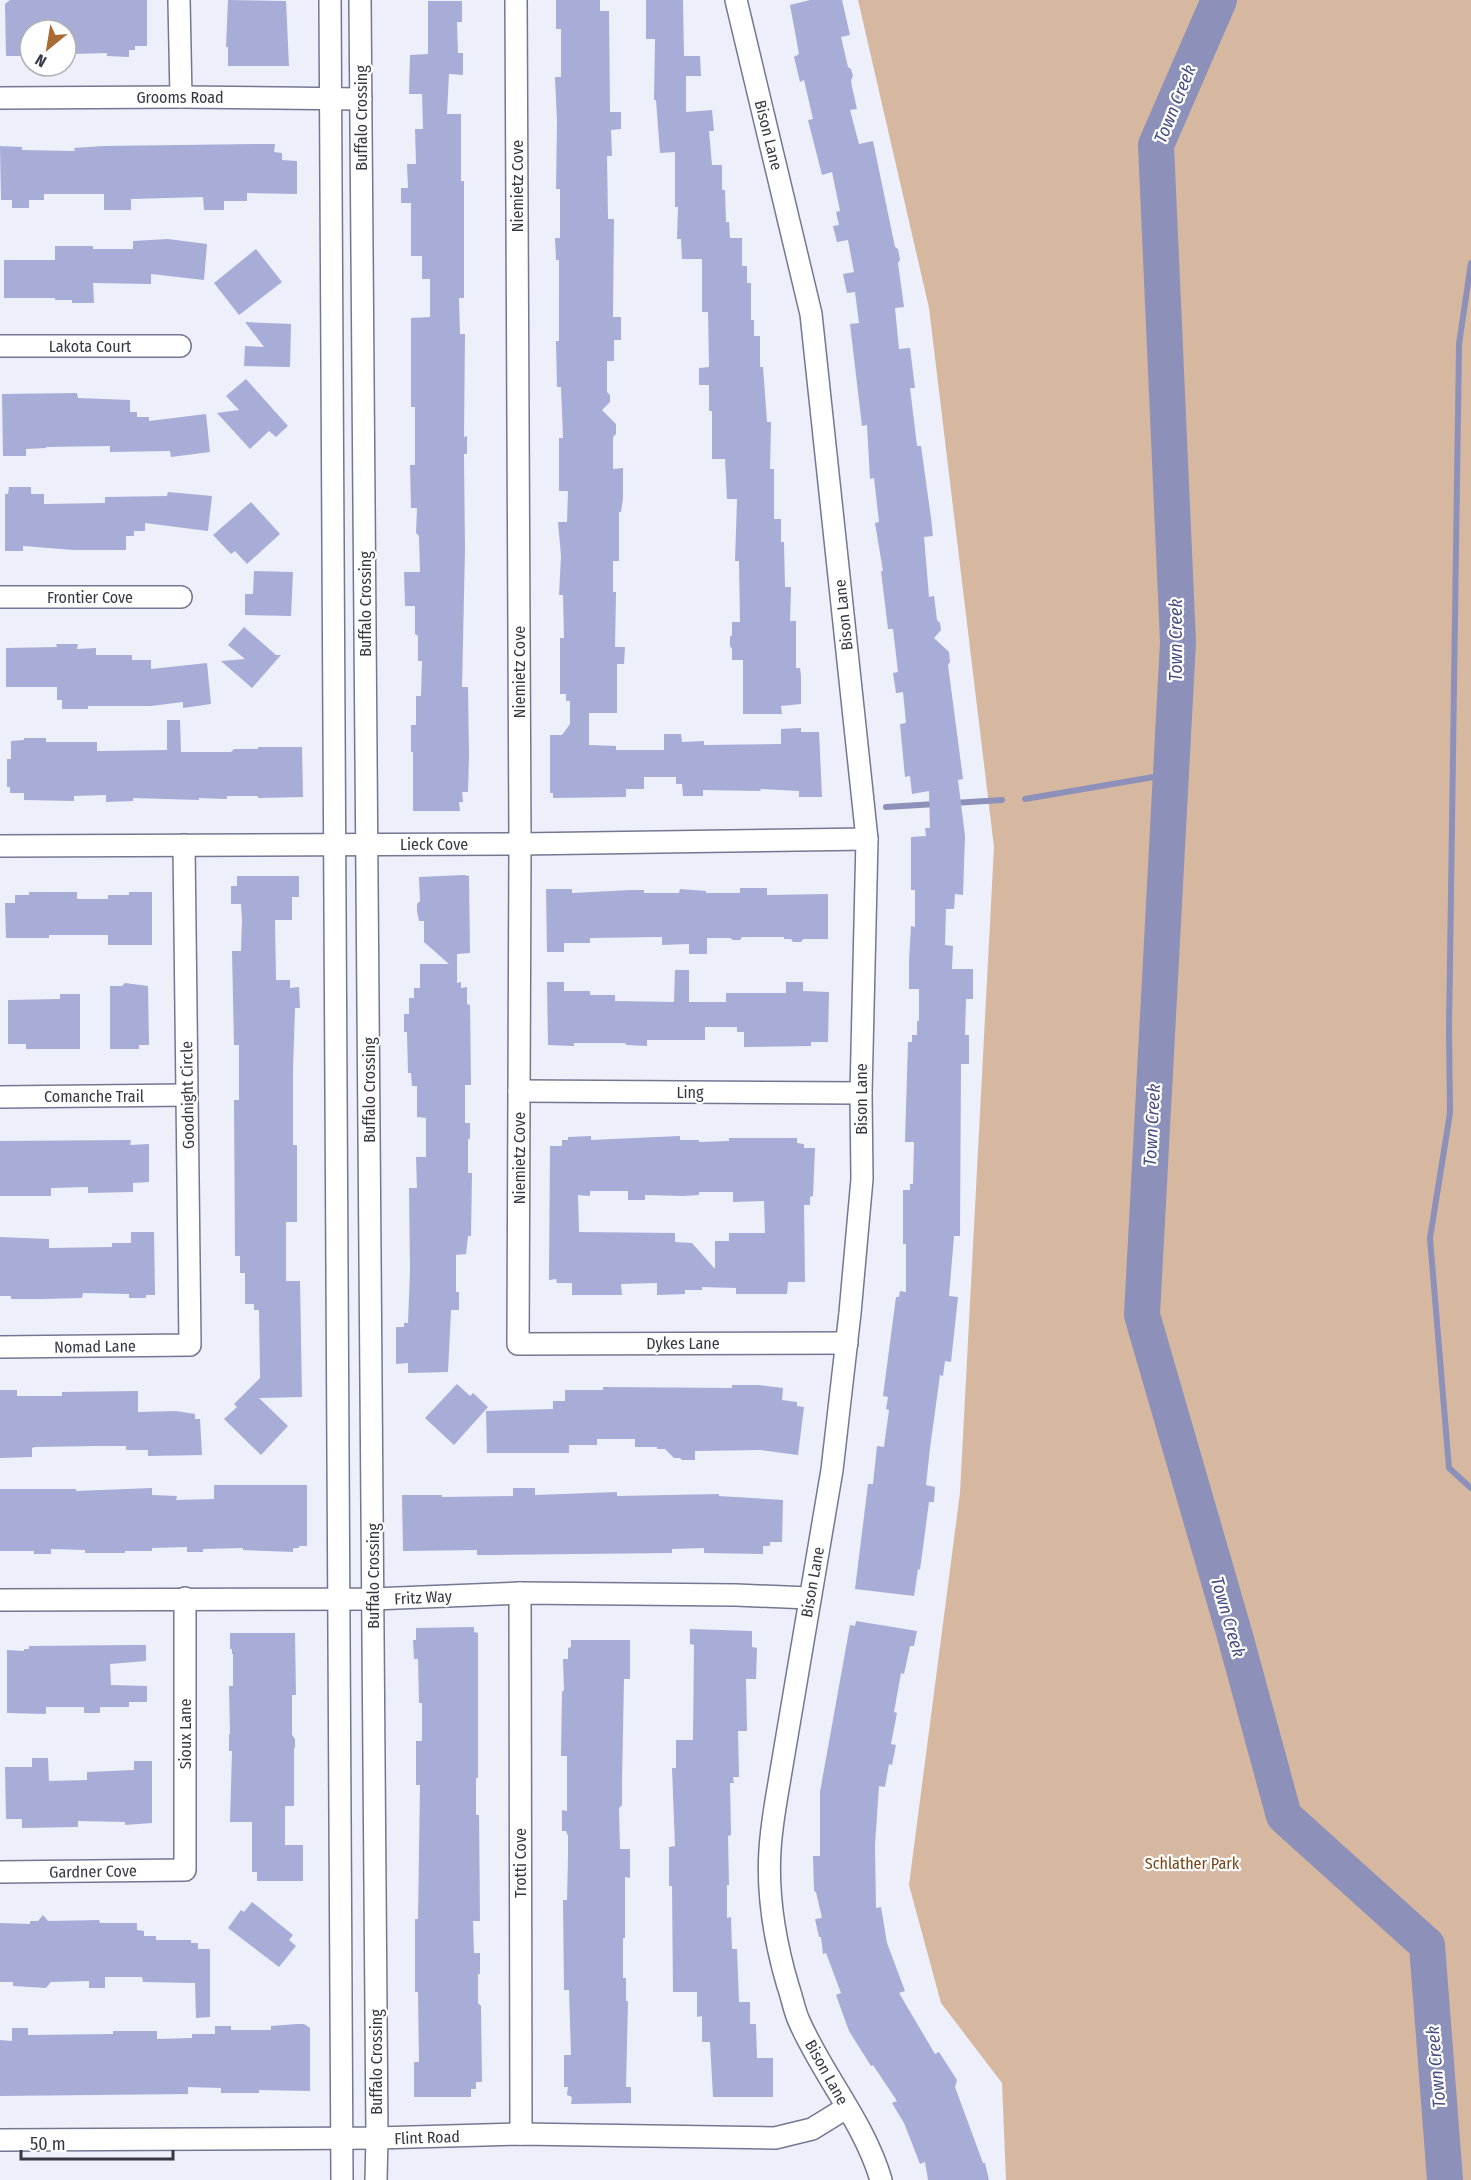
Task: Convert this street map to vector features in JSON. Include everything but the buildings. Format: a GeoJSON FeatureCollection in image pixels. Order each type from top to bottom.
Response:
{"type":"FeatureCollection","features":[{"type":"Feature","properties":{"kind":"street"},"geometry":{"type":"LineString","coordinates":[[179,0],[181,96]]}},
{"type":"Feature","properties":{"kind":"street","name":"Buffalo Crossing"},"geometry":{"type":"LineString","coordinates":[[330,0],[342,2180]]}},
{"type":"Feature","properties":{"kind":"street","name":"Buffalo Crossing"},"geometry":{"type":"LineString","coordinates":[[360,0],[377,2138],[375,2180]]}},
{"type":"Feature","properties":{"kind":"street","name":"Niemietz Cove"},"geometry":{"type":"LineString","coordinates":[[516,0],[520,844],[519,1344]]}},
{"type":"Feature","properties":{"kind":"street","name":"Bison Lane"},"geometry":{"type":"LineString","coordinates":[[736,0],[812,314],[867,839],[861,1093],[862,1179],[847,1343],[832,1470],[777,1795],[770,1849],[769,1884],[773,1921],[784,1971],[799,2020],[846,2108],[868,2143],[881,2180]]}},
{"type":"Feature","properties":{"kind":"street","name":"Grooms Road"},"geometry":{"type":"LineString","coordinates":[[0,98],[181,96],[361,99]]}},
{"type":"Feature","properties":{"kind":"street","name":"Lakota Court"},"geometry":{"type":"LineString","coordinates":[[0,346],[180,346]]}},
{"type":"Feature","properties":{"kind":"street","name":"Frontier Cove"},"geometry":{"type":"LineString","coordinates":[[0,597],[181,597]]}},
{"type":"Feature","properties":{"kind":"street","name":"Lieck Cove"},"geometry":{"type":"LineString","coordinates":[[0,846],[520,844],[867,839]]}},
{"type":"Feature","properties":{"kind":"street","name":"Goodnight Circle"},"geometry":{"type":"LineString","coordinates":[[184,845],[190,1345]]}},
{"type":"Feature","properties":{"kind":"street","name":"Ling"},"geometry":{"type":"LineString","coordinates":[[519,1091],[861,1093]]}},
{"type":"Feature","properties":{"kind":"street","name":"Comanche Trail"},"geometry":{"type":"LineString","coordinates":[[0,1097],[187,1095]]}},
{"type":"Feature","properties":{"kind":"street","name":"Dykes Lane"},"geometry":{"type":"LineString","coordinates":[[519,1344],[847,1343]]}},
{"type":"Feature","properties":{"kind":"street","name":"Nomad Lane"},"geometry":{"type":"LineString","coordinates":[[0,1347],[190,1345]]}},
{"type":"Feature","properties":{"kind":"street","name":"Fritz Way"},"geometry":{"type":"LineString","coordinates":[[0,1600],[185,1598],[339,1600],[520,1593],[809,1598]]}},
{"type":"Feature","properties":{"kind":"street","name":"Trotti Cove"},"geometry":{"type":"LineString","coordinates":[[520,1593],[521,2134]]}},
{"type":"Feature","properties":{"kind":"street","name":"Sioux Lane"},"geometry":{"type":"LineString","coordinates":[[185,1598],[185,1870]]}},
{"type":"Feature","properties":{"kind":"street","name":"Gardner Cove"},"geometry":{"type":"LineString","coordinates":[[0,1872],[185,1870]]}},
{"type":"Feature","properties":{"kind":"street","name":"Flint Road"},"geometry":{"type":"LineString","coordinates":[[0,2140],[377,2138],[521,2134],[775,2138],[812,2129],[846,2108]]}},
{"type":"Feature","properties":{"kind":"green space","name":"Schlather Park"},"geometry":{"type":"Polygon","coordinates":[[[858,0],[1471,0],[1471,2180],[1006,2180],[1002,2083],[941,2003],[909,1885],[960,1493],[994,847],[929,308],[858,0]]]}},
{"type":"Feature","properties":{"kind":"waterway","name":"Town Creek"},"geometry":{"type":"LineString","coordinates":[[1219,0],[1156,145],[1178,642],[1142,1315],[1235,1636],[1284,1816],[1427,1945],[1445,2180]]}},
{"type":"Feature","properties":{"kind":"waterway"},"geometry":{"type":"LineString","coordinates":[[1471,263],[1459,344],[1449,1029],[1450,1113],[1430,1238],[1449,1468],[1471,1488]]}},
{"type":"Feature","properties":{"kind":"waterway"},"geometry":{"type":"LineString","coordinates":[[1025,799],[1171,774]]}},
{"type":"Feature","properties":{"kind":"waterway"},"geometry":{"type":"LineString","coordinates":[[953,803],[1002,800]]}},
{"type":"Feature","properties":{"kind":"waterway"},"geometry":{"type":"LineString","coordinates":[[886,807],[936,804]]}}]}
